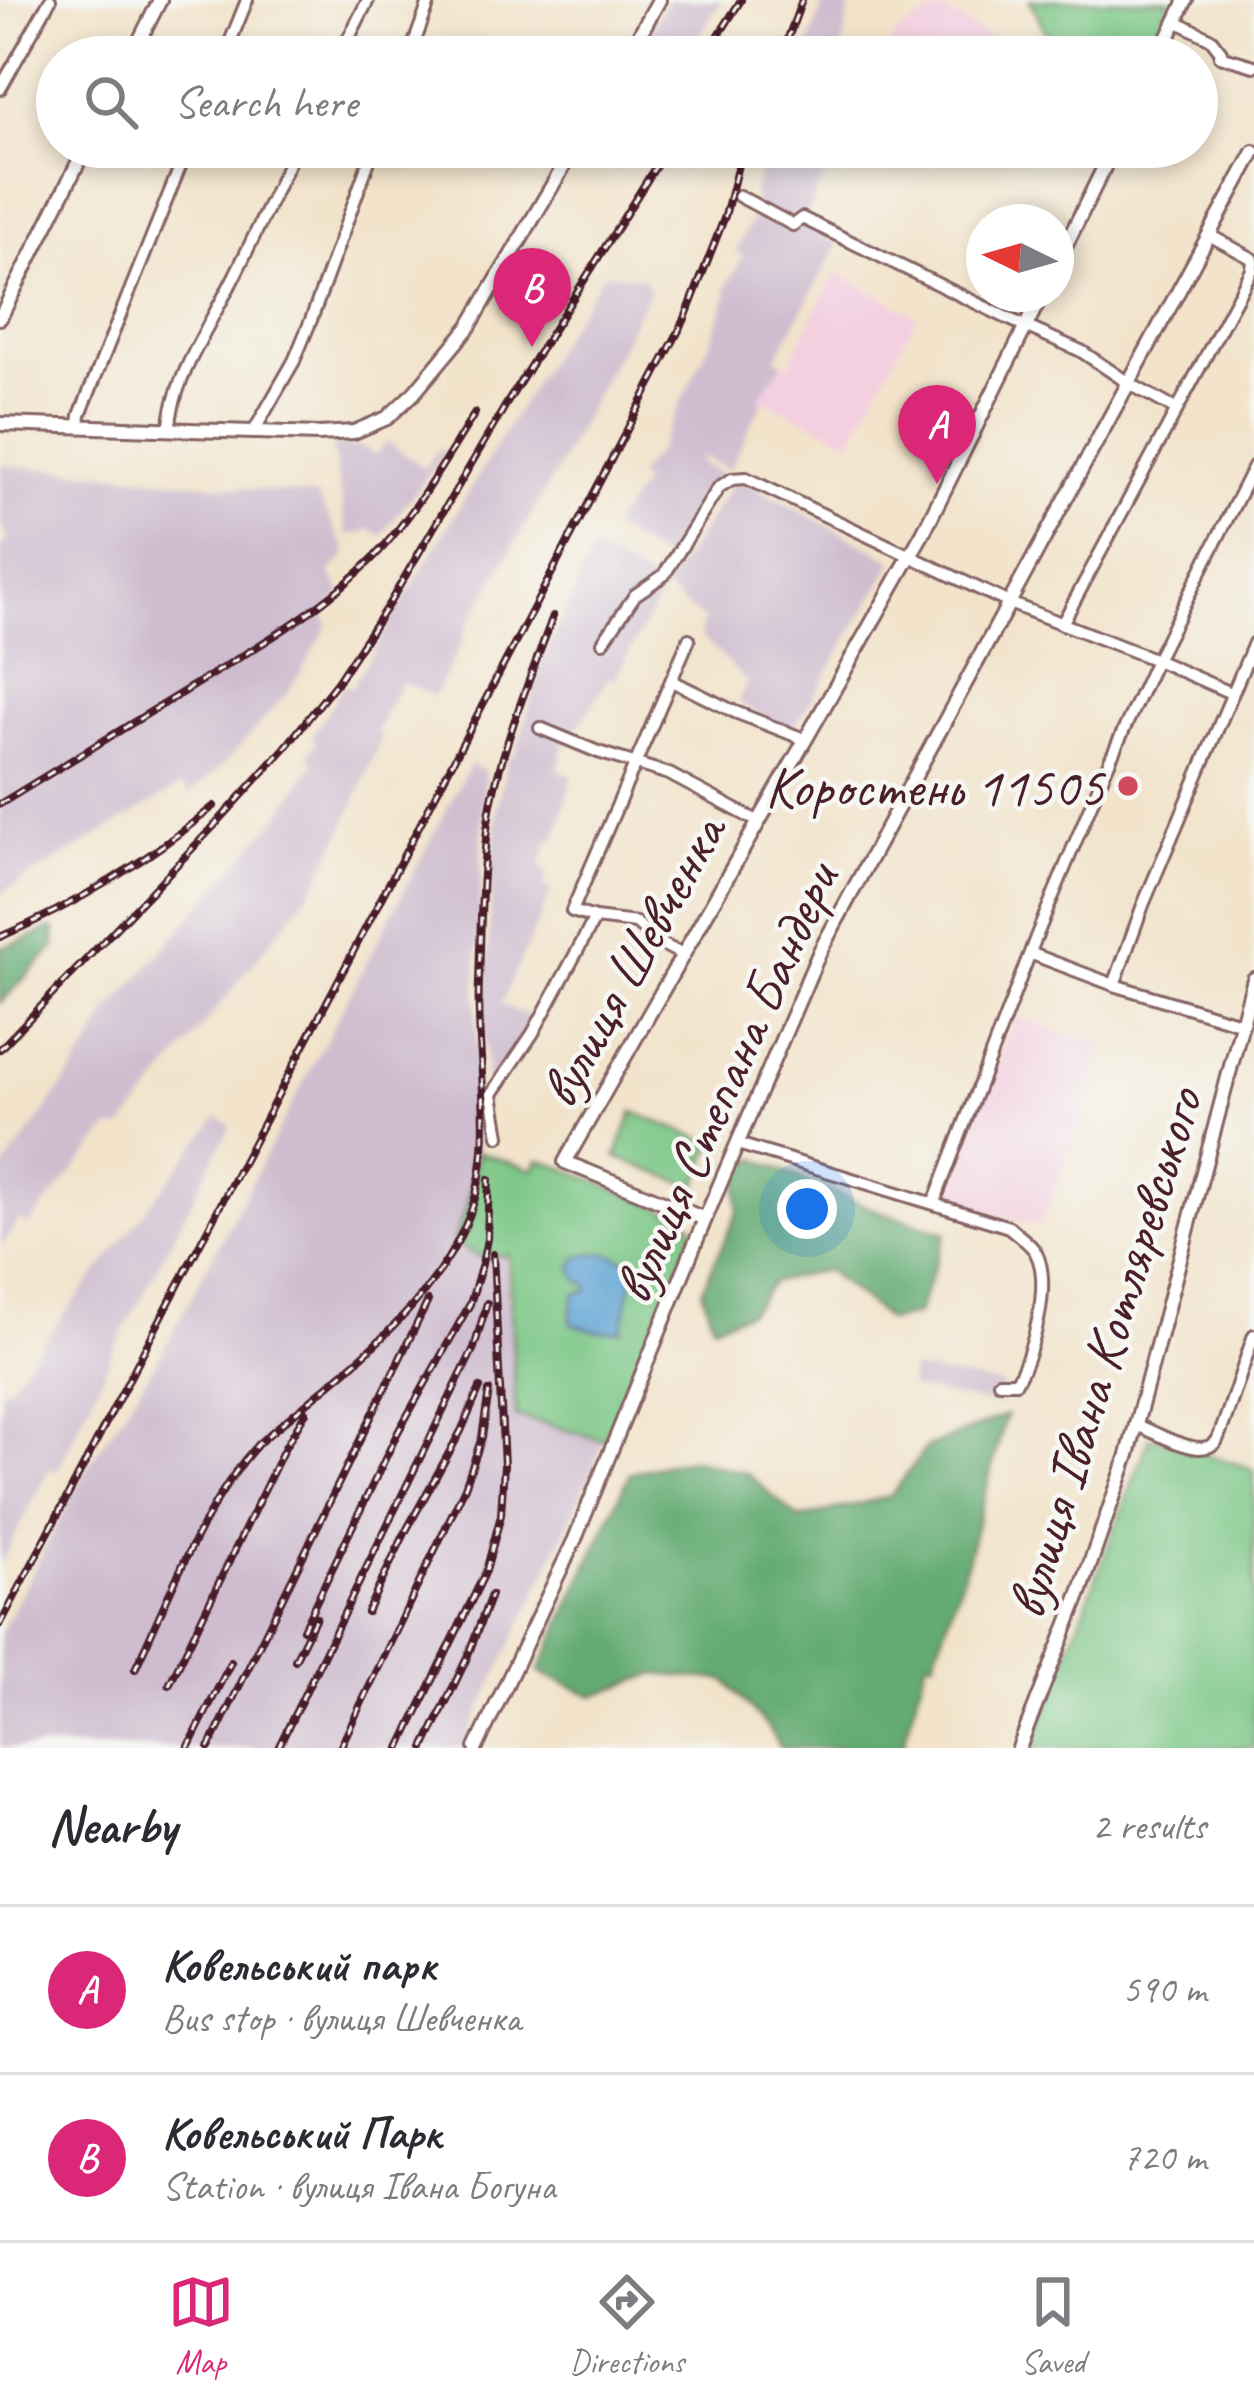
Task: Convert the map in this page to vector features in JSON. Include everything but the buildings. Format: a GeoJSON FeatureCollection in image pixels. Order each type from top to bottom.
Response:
{"type":"FeatureCollection","features":[{"type":"Feature","properties":{"kind":"street"},"geometry":{"type":"LineString","coordinates":[[0,89],[50,0]]}},
{"type":"Feature","properties":{"kind":"street"},"geometry":{"type":"LineString","coordinates":[[142,36],[160,0]]}},
{"type":"Feature","properties":{"kind":"street"},"geometry":{"type":"LineString","coordinates":[[232,36],[247,0]]}},
{"type":"Feature","properties":{"kind":"street"},"geometry":{"type":"LineString","coordinates":[[350,36],[368,0]]}},
{"type":"Feature","properties":{"kind":"street"},"geometry":{"type":"LineString","coordinates":[[417,36],[430,0]]}},
{"type":"Feature","properties":{"kind":"street"},"geometry":{"type":"LineString","coordinates":[[639,36],[659,0]]}},
{"type":"Feature","properties":{"kind":"street"},"geometry":{"type":"LineString","coordinates":[[1169,36],[1186,0]]}},
{"type":"Feature","properties":{"kind":"street"},"geometry":{"type":"LineString","coordinates":[[1176,21],[1205,36]]}},
{"type":"Feature","properties":{"kind":"street"},"geometry":{"type":"LineString","coordinates":[[1218,48],[1220,56],[1254,66]]}},
{"type":"Feature","properties":{"kind":"street","name":"вулиця Степана Бандери"},"geometry":{"type":"LineString","coordinates":[[476,1748],[575,1539],[820,951],[1254,152]]}},
{"type":"Feature","properties":{"kind":"street"},"geometry":{"type":"LineString","coordinates":[[0,318],[75,168]]}},
{"type":"Feature","properties":{"kind":"street"},"geometry":{"type":"LineString","coordinates":[[79,426],[180,168]]}},
{"type":"Feature","properties":{"kind":"street"},"geometry":{"type":"LineString","coordinates":[[170,429],[170,414],[196,348],[286,168]]}},
{"type":"Feature","properties":{"kind":"street"},"geometry":{"type":"LineString","coordinates":[[254,431],[294,361],[366,168]]}},
{"type":"Feature","properties":{"kind":"street"},"geometry":{"type":"LineString","coordinates":[[0,424],[319,434],[354,432],[387,418],[469,327],[563,168]]}},
{"type":"Feature","properties":{"kind":"street"},"geometry":{"type":"LineString","coordinates":[[1074,229],[1104,168]]}},
{"type":"Feature","properties":{"kind":"street"},"geometry":{"type":"LineString","coordinates":[[739,196],[793,225],[802,218],[1081,351],[1177,410]]}},
{"type":"Feature","properties":{"kind":"street"},"geometry":{"type":"LineString","coordinates":[[1062,624],[1252,270],[1253,259],[1209,235]]}},
{"type":"Feature","properties":{"kind":"street","name":"вулиця Шевченка"},"geometry":{"type":"LineString","coordinates":[[705,1219],[565,1162],[909,557],[1033,312]]}},
{"type":"Feature","properties":{"kind":"street"},"geometry":{"type":"LineString","coordinates":[[934,1203],[1104,773],[1254,466]]}},
{"type":"Feature","properties":{"kind":"street"},"geometry":{"type":"LineString","coordinates":[[603,642],[635,596],[664,575],[719,487],[746,478],[1009,603],[1231,693]]}},
{"type":"Feature","properties":{"kind":"street"},"geometry":{"type":"LineString","coordinates":[[682,955],[636,923],[572,910],[689,639]]}},
{"type":"Feature","properties":{"kind":"street"},"geometry":{"type":"LineString","coordinates":[[1114,985],[1254,643]]}},
{"type":"Feature","properties":{"kind":"street"},"geometry":{"type":"LineString","coordinates":[[672,681],[803,739]]}},
{"type":"Feature","properties":{"kind":"street"},"geometry":{"type":"LineString","coordinates":[[540,728],[669,774],[758,821]]}},
{"type":"Feature","properties":{"kind":"street"},"geometry":{"type":"LineString","coordinates":[[499,1136],[492,1094],[533,1033],[595,918]]}},
{"type":"Feature","properties":{"kind":"street"},"geometry":{"type":"LineString","coordinates":[[1032,953],[1246,1032]]}},
{"type":"Feature","properties":{"kind":"street","name":"вулиця Івана Котляревського"},"geometry":{"type":"LineString","coordinates":[[1019,1748],[1080,1593],[1136,1425],[1246,1032],[1254,979]]}},
{"type":"Feature","properties":{"kind":"street"},"geometry":{"type":"LineString","coordinates":[[738,1144],[1009,1227],[1031,1246],[1042,1276],[1035,1340],[1016,1382],[999,1382]]}},
{"type":"Feature","properties":{"kind":"street"},"geometry":{"type":"LineString","coordinates":[[1136,1425],[1199,1448],[1212,1446],[1220,1438],[1254,1335]]}},
{"type":"Feature","properties":{"kind":"shaded area"},"geometry":{"type":"Polygon","coordinates":[[[668,0],[721,0],[700,36],[647,36],[668,0]]]}},
{"type":"Feature","properties":{"kind":"shaded area"},"geometry":{"type":"Polygon","coordinates":[[[825,0],[851,0],[845,36],[812,36],[825,0]]]}},
{"type":"Feature","properties":{"kind":"shaded area"},"geometry":{"type":"Polygon","coordinates":[[[942,11],[988,36],[895,36],[942,11]]]}},
{"type":"Feature","properties":{"kind":"shaded area"},"geometry":{"type":"Polygon","coordinates":[[[762,168],[829,168],[802,223],[839,243],[776,358],[783,362],[759,398],[763,401],[729,470],[701,456],[699,462],[721,474],[669,559],[661,558],[611,527],[643,483],[636,476],[657,451],[712,338],[725,290],[743,256],[736,251],[755,211],[754,191],[762,168]]]}},
{"type":"Feature","properties":{"kind":"shaded area"},"geometry":{"type":"Polygon","coordinates":[[[605,272],[643,278],[650,289],[434,696],[401,682],[376,732],[382,737],[341,835],[315,885],[122,1129],[109,1129],[29,1225],[20,1219],[0,1248],[0,1174],[68,1079],[107,1014],[279,816],[314,763],[308,754],[316,743],[312,736],[344,685],[352,687],[605,272]]]}},
{"type":"Feature","properties":{"kind":"shaded area"},"geometry":{"type":"Polygon","coordinates":[[[836,272],[917,316],[850,441],[759,398],[783,362],[791,365],[836,272]]]}},
{"type":"Feature","properties":{"kind":"shaded area"},"geometry":{"type":"Polygon","coordinates":[[[389,443],[424,468],[440,448],[446,452],[381,536],[369,528],[347,535],[332,445],[362,447],[376,455],[389,443]]]}},
{"type":"Feature","properties":{"kind":"shaded area"},"geometry":{"type":"Polygon","coordinates":[[[0,465],[317,496],[348,553],[330,573],[342,593],[323,612],[328,625],[310,657],[289,691],[227,761],[190,794],[181,786],[0,894],[0,546],[9,540],[0,525],[0,465]]]}},
{"type":"Feature","properties":{"kind":"shaded area"},"geometry":{"type":"Polygon","coordinates":[[[744,482],[892,559],[891,567],[792,732],[738,702],[747,682],[701,637],[705,621],[664,589],[614,680],[608,677],[565,744],[557,770],[573,775],[555,840],[550,839],[540,866],[548,874],[543,886],[552,890],[501,1004],[536,1020],[487,1098],[484,1024],[497,805],[508,757],[515,756],[542,662],[594,550],[664,588],[731,486],[744,482]]]}},
{"type":"Feature","properties":{"kind":"shaded area"},"geometry":{"type":"Polygon","coordinates":[[[470,764],[485,771],[476,987],[478,1152],[454,1241],[480,1257],[505,1255],[516,1415],[603,1440],[539,1588],[462,1748],[0,1748],[0,1633],[89,1465],[162,1353],[470,764]]]}},
{"type":"Feature","properties":{"kind":"shaded area"},"geometry":{"type":"Polygon","coordinates":[[[1016,1017],[1102,1045],[1090,1099],[1040,1227],[943,1198],[1016,1017]]]}},
{"type":"Feature","properties":{"kind":"shaded area"},"geometry":{"type":"Polygon","coordinates":[[[218,1117],[231,1125],[112,1354],[57,1472],[50,1468],[0,1565],[0,1392],[218,1117]]]}},
{"type":"Feature","properties":{"kind":"shaded area"},"geometry":{"type":"Polygon","coordinates":[[[912,1369],[1003,1385],[1000,1405],[909,1388],[912,1369]]]}},
{"type":"Feature","properties":{"kind":"green space"},"geometry":{"type":"Polygon","coordinates":[[[1030,0],[1171,0],[1153,36],[1055,36],[1045,31],[1030,0]]]}},
{"type":"Feature","properties":{"kind":"green space"},"geometry":{"type":"Polygon","coordinates":[[[55,929],[55,947],[0,1003],[0,948],[55,929]]]}},
{"type":"Feature","properties":{"kind":"green space"},"geometry":{"type":"Polygon","coordinates":[[[633,1112],[713,1143],[696,1188],[616,1157],[633,1112]]]}},
{"type":"Feature","properties":{"kind":"green space"},"geometry":{"type":"Polygon","coordinates":[[[478,1152],[534,1170],[538,1160],[551,1163],[692,1224],[693,1232],[603,1440],[516,1416],[508,1255],[480,1257],[453,1241],[466,1209],[478,1152]]]}},
{"type":"Feature","properties":{"kind":"green space"},"geometry":{"type":"Polygon","coordinates":[[[756,1159],[870,1208],[946,1233],[917,1314],[889,1321],[826,1270],[773,1282],[749,1312],[713,1325],[702,1290],[738,1211],[738,1167],[756,1159]]]}},
{"type":"Feature","properties":{"kind":"green space"},"geometry":{"type":"Polygon","coordinates":[[[1006,1415],[964,1571],[934,1661],[927,1659],[902,1748],[780,1748],[725,1680],[655,1674],[593,1696],[539,1672],[630,1473],[689,1459],[747,1473],[799,1519],[891,1496],[926,1448],[1006,1415]]]}},
{"type":"Feature","properties":{"kind":"green space"},"geometry":{"type":"Polygon","coordinates":[[[1150,1437],[1254,1469],[1254,1748],[1031,1748],[1150,1437]]]}},
{"type":"Feature","properties":{"kind":"water"},"geometry":{"type":"Polygon","coordinates":[[[596,1253],[635,1264],[622,1330],[597,1331],[570,1323],[574,1296],[588,1291],[587,1283],[580,1282],[572,1268],[579,1256],[596,1253]]]}},
{"type":"Feature","properties":{"kind":"railway"},"geometry":{"type":"LineString","coordinates":[[718,36],[741,0]]}},
{"type":"Feature","properties":{"kind":"railway"},"geometry":{"type":"LineString","coordinates":[[789,36],[802,0]]}},
{"type":"Feature","properties":{"kind":"railway"},"geometry":{"type":"LineString","coordinates":[[0,1049],[214,826],[337,682],[655,168]]}},
{"type":"Feature","properties":{"kind":"railway"},"geometry":{"type":"LineString","coordinates":[[0,1625],[684,321],[725,216],[737,168]]}},
{"type":"Feature","properties":{"kind":"railway"},"geometry":{"type":"LineString","coordinates":[[0,804],[266,641],[334,593],[403,523],[475,413]]}},
{"type":"Feature","properties":{"kind":"railway"},"geometry":{"type":"LineString","coordinates":[[135,1669],[190,1551],[239,1467],[259,1443],[401,1318],[426,1290],[465,1226],[484,1136],[479,981],[488,820],[504,752],[553,616]]}},
{"type":"Feature","properties":{"kind":"railway"},"geometry":{"type":"LineString","coordinates":[[0,937],[112,879],[214,806]]}},
{"type":"Feature","properties":{"kind":"railway"},"geometry":{"type":"LineString","coordinates":[[303,1629],[398,1432],[470,1304],[487,1239],[489,1179]]}},
{"type":"Feature","properties":{"kind":"railway"},"geometry":{"type":"LineString","coordinates":[[400,1748],[486,1571],[501,1515],[504,1465],[493,1254]]}},
{"type":"Feature","properties":{"kind":"railway"},"geometry":{"type":"LineString","coordinates":[[209,1748],[428,1301]]}},
{"type":"Feature","properties":{"kind":"railway"},"geometry":{"type":"LineString","coordinates":[[278,1748],[474,1348],[487,1303]]}},
{"type":"Feature","properties":{"kind":"railway"},"geometry":{"type":"LineString","coordinates":[[367,1612],[480,1388]]}},
{"type":"Feature","properties":{"kind":"railway"},"geometry":{"type":"LineString","coordinates":[[340,1748],[465,1487],[482,1437],[489,1391]]}},
{"type":"Feature","properties":{"kind":"railway"},"geometry":{"type":"LineString","coordinates":[[169,1685],[306,1412]]}},
{"type":"Feature","properties":{"kind":"railway"},"geometry":{"type":"LineString","coordinates":[[424,1748],[491,1595]]}},
{"type":"Feature","properties":{"kind":"railway"},"geometry":{"type":"LineString","coordinates":[[295,1660],[316,1617]]}},
{"type":"Feature","properties":{"kind":"railway"},"geometry":{"type":"LineString","coordinates":[[188,1748],[231,1662]]}},
{"type":"Feature","properties":{"kind":"place","name":"Ковельський Парк"},"geometry":{"type":"Point","coordinates":[532,347]}},
{"type":"Feature","properties":{"kind":"place","name":"Ковельський парк"},"geometry":{"type":"Point","coordinates":[937,484]}},
{"type":"Feature","properties":{"kind":"place","name":"Коростень 11505"},"geometry":{"type":"Point","coordinates":[1128,786]}}]}
